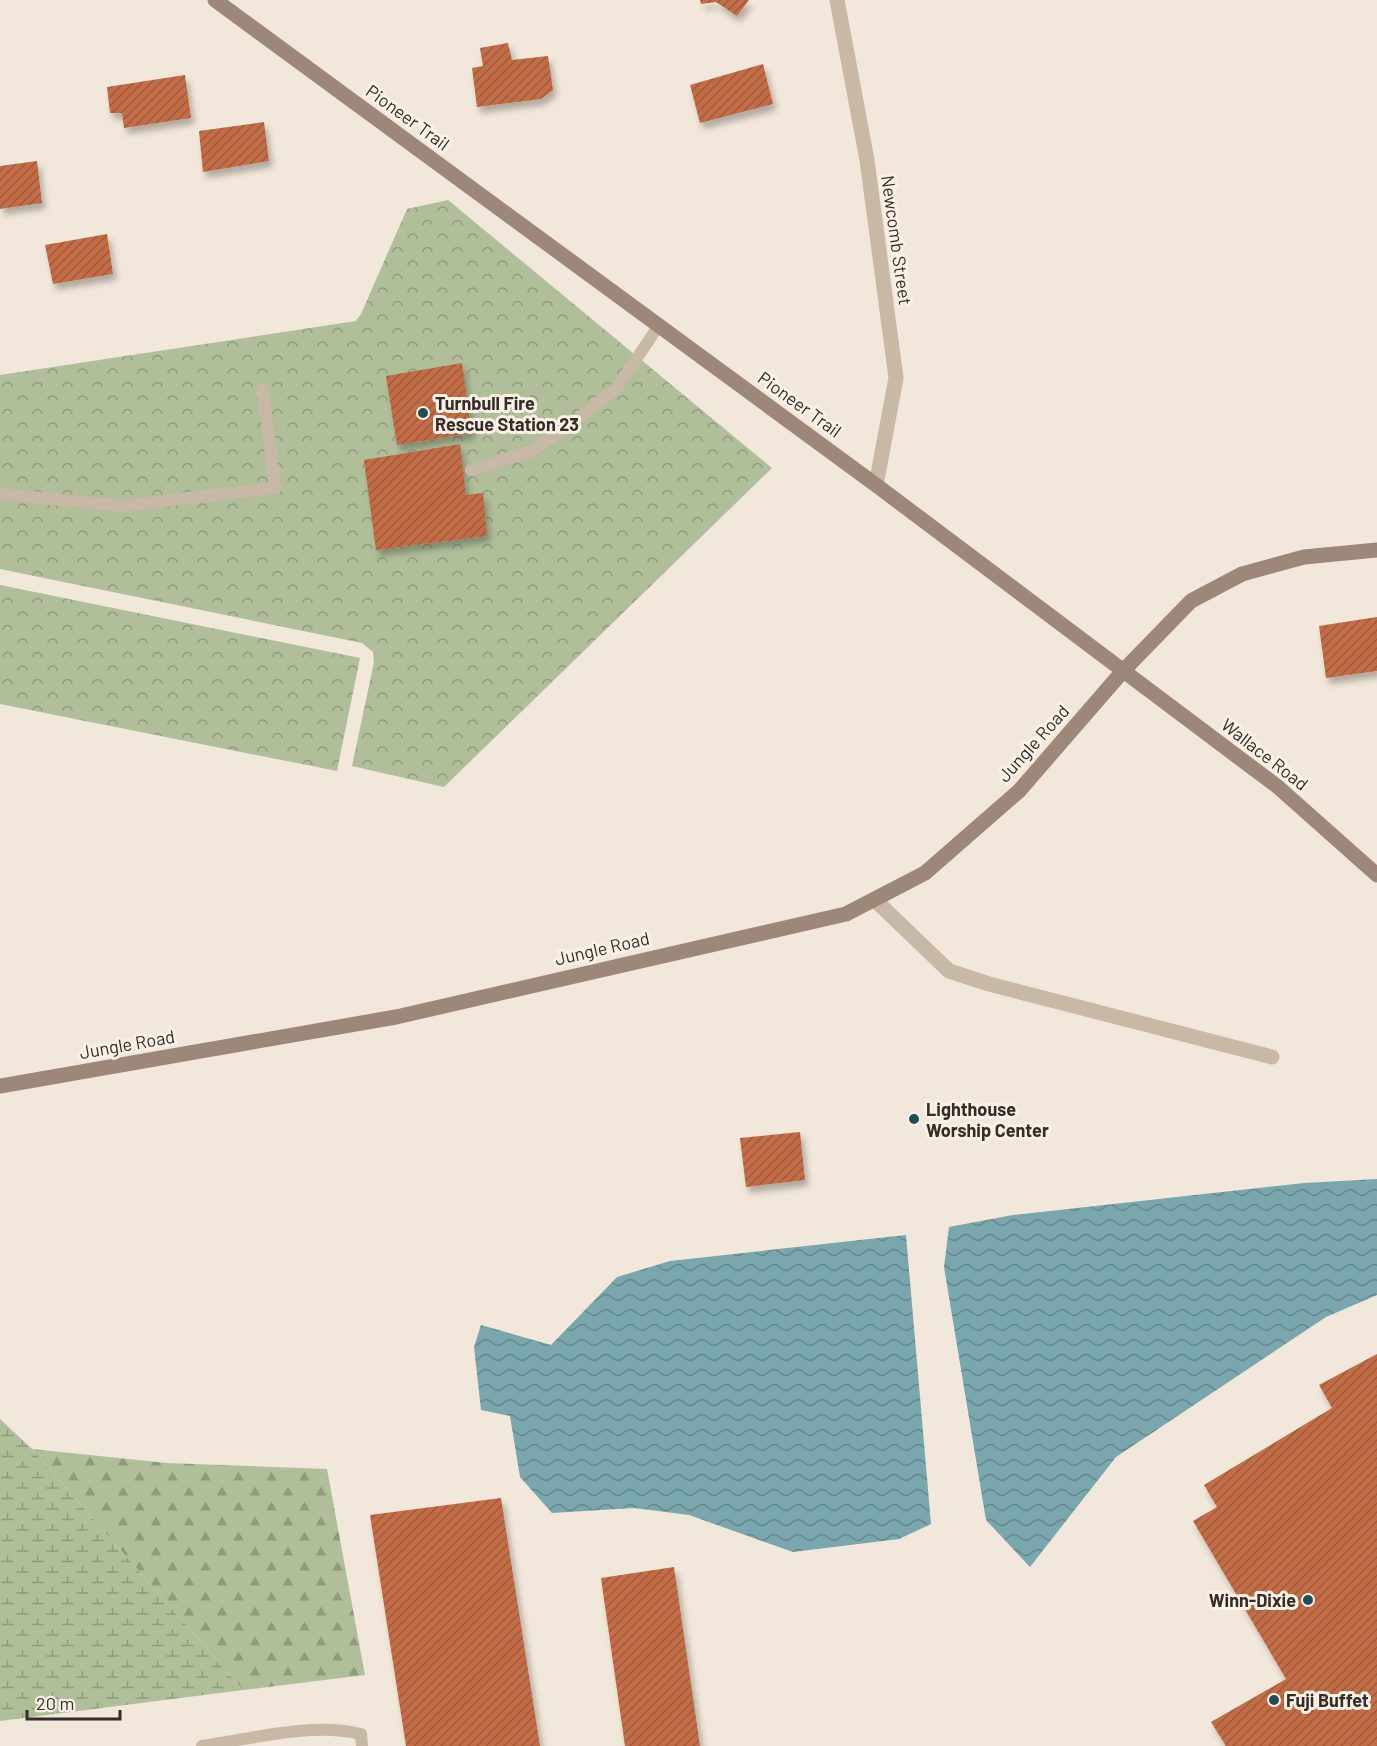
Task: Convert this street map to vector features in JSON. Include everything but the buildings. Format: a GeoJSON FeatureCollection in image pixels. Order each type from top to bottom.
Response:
{"type":"FeatureCollection","features":[{"type":"Feature","properties":{"kind":"street","name":"Pioneer Trail"},"geometry":{"type":"LineString","coordinates":[[215,0],[876,485],[1123,671]]}},
{"type":"Feature","properties":{"kind":"street","name":"Newcomb Street"},"geometry":{"type":"LineString","coordinates":[[837,0],[867,160],[896,378],[876,485]]}},
{"type":"Feature","properties":{"kind":"street"},"geometry":{"type":"LineString","coordinates":[[1123,671],[1191,601],[1242,574],[1304,556],[1377,550]]}},
{"type":"Feature","properties":{"kind":"street","name":"Wallace Road"},"geometry":{"type":"LineString","coordinates":[[1123,671],[1278,787],[1377,875]]}},
{"type":"Feature","properties":{"kind":"street","name":"Jungle Road"},"geometry":{"type":"LineString","coordinates":[[0,1086],[396,1017],[846,914],[925,873],[1019,791],[1123,671]]}},
{"type":"Feature","properties":{"kind":"street"},"geometry":{"type":"LineString","coordinates":[[875,900],[949,971],[1001,987],[1272,1057]]}},
{"type":"Feature","properties":{"kind":"lane"},"geometry":{"type":"LineString","coordinates":[[471,470],[529,452],[559,434],[617,388],[659,325]]}},
{"type":"Feature","properties":{"kind":"lane"},"geometry":{"type":"LineString","coordinates":[[0,494],[122,506],[275,488],[263,390]]}},
{"type":"Feature","properties":{"kind":"lane"},"geometry":{"type":"LineString","coordinates":[[202,1746],[274,1741],[339,1729],[361,1734],[362,1746]]}},
{"type":"Feature","properties":{"kind":"green space"},"geometry":{"type":"Polygon","coordinates":[[[448,200],[772,468],[444,787],[352,766],[374,662],[373,652],[362,643],[0,569],[0,375],[356,321],[407,209],[448,200]]]}},
{"type":"Feature","properties":{"kind":"green space"},"geometry":{"type":"Polygon","coordinates":[[[0,585],[360,658],[337,771],[0,704],[0,585]]]}},
{"type":"Feature","properties":{"kind":"green space"},"geometry":{"type":"Polygon","coordinates":[[[0,1419],[32,1449],[243,1690],[0,1721],[0,1419]]]}},
{"type":"Feature","properties":{"kind":"green space"},"geometry":{"type":"Polygon","coordinates":[[[32,1449],[167,1463],[327,1469],[365,1675],[243,1690],[32,1449]]]}},
{"type":"Feature","properties":{"kind":"water"},"geometry":{"type":"Polygon","coordinates":[[[1377,1179],[1377,1295],[1326,1317],[1116,1457],[1030,1567],[986,1520],[944,1267],[949,1227],[1013,1215],[1304,1183],[1377,1179]]]}},
{"type":"Feature","properties":{"kind":"water"},"geometry":{"type":"Polygon","coordinates":[[[906,1235],[931,1524],[899,1539],[793,1552],[689,1515],[634,1508],[552,1513],[520,1477],[510,1416],[481,1410],[474,1347],[481,1325],[551,1345],[617,1277],[670,1261],[906,1235]]]}},
{"type":"Feature","properties":{"kind":"place","name":"Turnbull Fire Rescue Station 23"},"geometry":{"type":"Point","coordinates":[423,413]}},
{"type":"Feature","properties":{"kind":"place","name":"Lighthouse Worship Center"},"geometry":{"type":"Point","coordinates":[914,1119]}},
{"type":"Feature","properties":{"kind":"place","name":"Winn-Dixie"},"geometry":{"type":"Point","coordinates":[1308,1600]}},
{"type":"Feature","properties":{"kind":"place","name":"Fuji Buffet"},"geometry":{"type":"Point","coordinates":[1274,1700]}}]}
